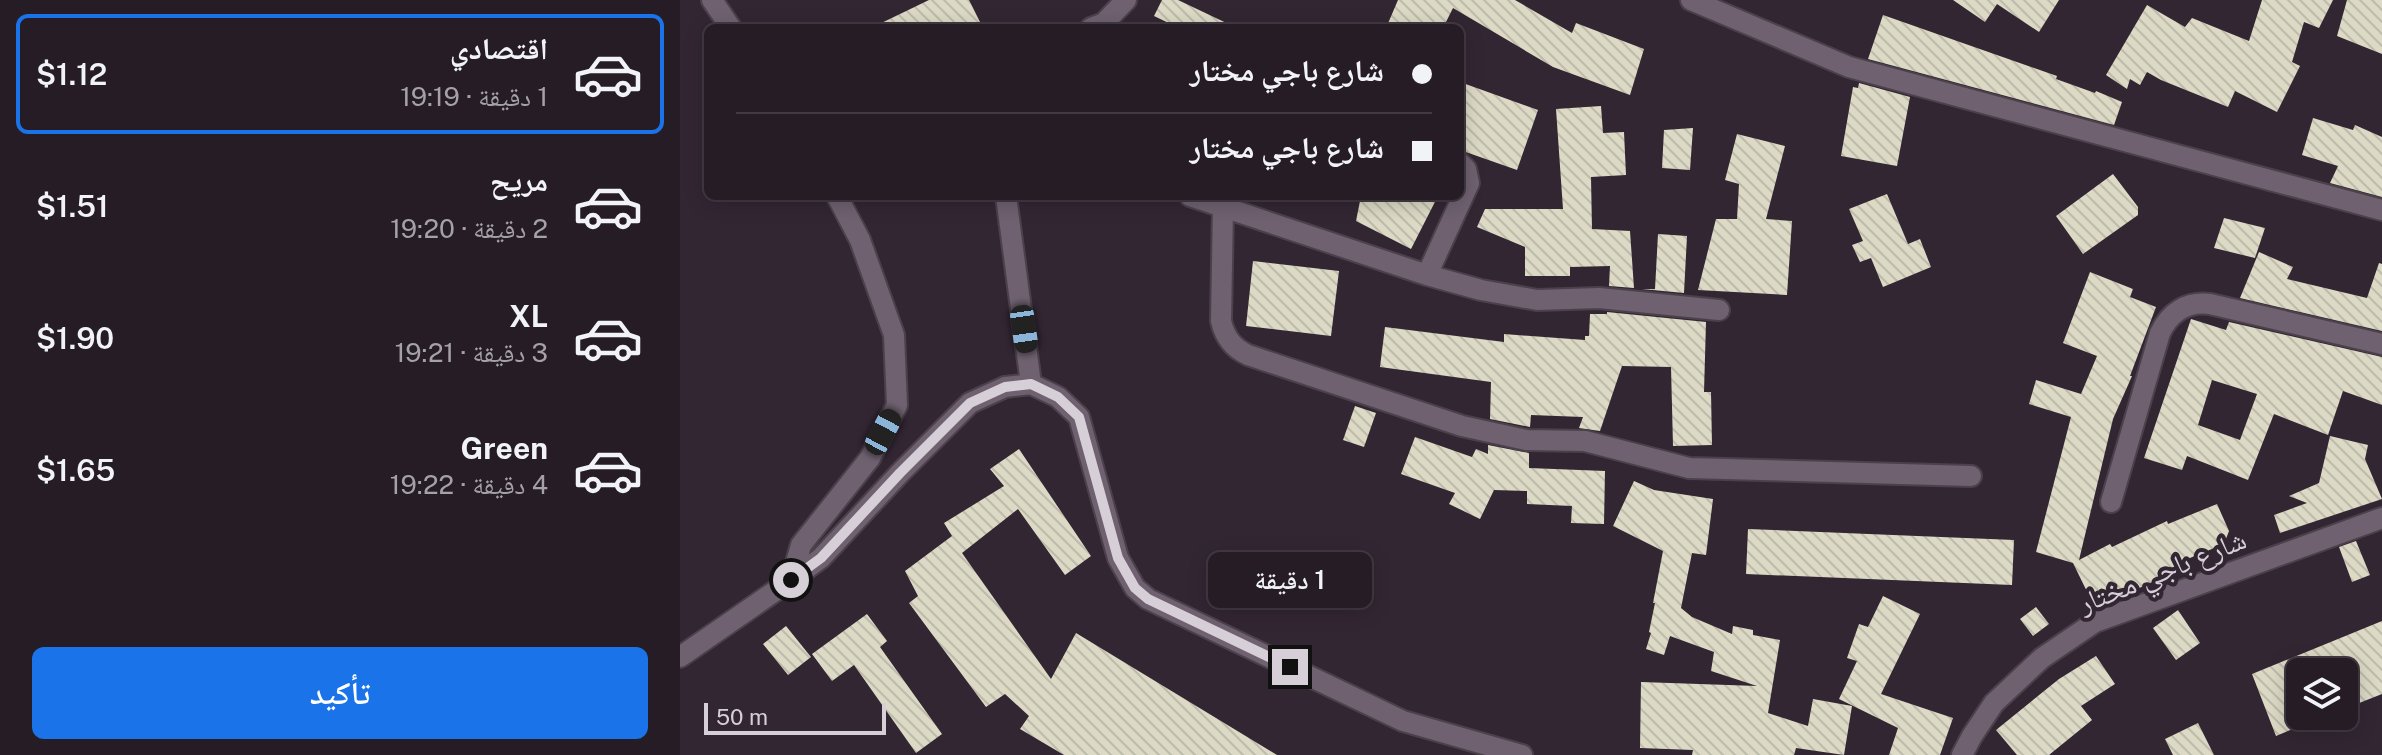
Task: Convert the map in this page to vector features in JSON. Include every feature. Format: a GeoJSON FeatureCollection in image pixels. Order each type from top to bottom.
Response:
{"type":"FeatureCollection","features":[{"type":"Feature","properties":{"kind":"street"},"geometry":{"type":"LineString","coordinates":[[712,0],[728,24]]}},
{"type":"Feature","properties":{"kind":"street"},"geometry":{"type":"LineString","coordinates":[[1103,24],[1126,0]]}},
{"type":"Feature","properties":{"kind":"street"},"geometry":{"type":"LineString","coordinates":[[1691,0],[1849,67],[2382,210]]}},
{"type":"Feature","properties":{"kind":"street"},"geometry":{"type":"LineString","coordinates":[[1464,167],[1469,183],[1464,194]]}},
{"type":"Feature","properties":{"kind":"street"},"geometry":{"type":"LineString","coordinates":[[791,580],[801,545],[870,458],[897,405],[894,335],[860,240],[839,200]]}},
{"type":"Feature","properties":{"kind":"street"},"geometry":{"type":"LineString","coordinates":[[1007,200],[1031,384]]}},
{"type":"Feature","properties":{"kind":"street"},"geometry":{"type":"LineString","coordinates":[[1202,200],[1481,290],[1537,300],[1599,298],[1719,310]]}},
{"type":"Feature","properties":{"kind":"street"},"geometry":{"type":"LineString","coordinates":[[1427,275],[1461,200]]}},
{"type":"Feature","properties":{"kind":"street"},"geometry":{"type":"LineString","coordinates":[[1223,207],[1221,321],[1233,346],[1248,355],[1473,429],[1526,440],[1585,441],[1689,468],[1971,476]]}},
{"type":"Feature","properties":{"kind":"street"},"geometry":{"type":"LineString","coordinates":[[2111,502],[2160,333],[2169,318],[2184,307],[2210,304],[2382,344]]}},
{"type":"Feature","properties":{"kind":"street"},"geometry":{"type":"LineString","coordinates":[[680,657],[821,558],[970,403],[1005,387],[1031,384],[1058,397],[1079,417],[1118,558],[1135,588],[1148,599],[1403,721],[1522,755]]}},
{"type":"Feature","properties":{"kind":"street","name":"شارع باجي مختار"},"geometry":{"type":"LineString","coordinates":[[1962,755],[1994,703],[2042,658],[2095,622],[2382,518]]}},
{"type":"Feature","properties":{"kind":"building"},"geometry":{"type":"Polygon","coordinates":[[[929,0],[969,0],[981,24],[879,24],[929,0]]]}},
{"type":"Feature","properties":{"kind":"building"},"geometry":{"type":"Polygon","coordinates":[[[1162,0],[1178,0],[1229,24],[1171,24],[1154,16],[1162,0]]]}},
{"type":"Feature","properties":{"kind":"building"},"geometry":{"type":"Polygon","coordinates":[[[1398,0],[1515,0],[1572,33],[1576,23],[1644,49],[1630,95],[1553,67],[1453,8],[1445,24],[1388,24],[1398,0]]]}},
{"type":"Feature","properties":{"kind":"building"},"geometry":{"type":"Polygon","coordinates":[[[1953,0],[2059,0],[2039,32],[1997,4],[1985,22],[1953,0]]]}},
{"type":"Feature","properties":{"kind":"building"},"geometry":{"type":"Polygon","coordinates":[[[2262,0],[2333,0],[2319,28],[2304,22],[2292,62],[2300,66],[2277,112],[2235,91],[2228,107],[2147,72],[2140,85],[2130,79],[2127,89],[2106,75],[2147,5],[2185,27],[2192,18],[2249,41],[2262,0]]]}},
{"type":"Feature","properties":{"kind":"building"},"geometry":{"type":"Polygon","coordinates":[[[2347,0],[2382,0],[2382,54],[2337,36],[2347,0]]]}},
{"type":"Feature","properties":{"kind":"building"},"geometry":{"type":"Polygon","coordinates":[[[1883,15],[2122,102],[2114,125],[1868,59],[1883,15]]]}},
{"type":"Feature","properties":{"kind":"building"},"geometry":{"type":"Polygon","coordinates":[[[1464,83],[1538,110],[1517,170],[1464,151],[1464,83]]]}},
{"type":"Feature","properties":{"kind":"building"},"geometry":{"type":"Polygon","coordinates":[[[1859,83],[1910,97],[1897,166],[1841,156],[1853,87],[1858,88],[1859,83]]]}},
{"type":"Feature","properties":{"kind":"building"},"geometry":{"type":"Polygon","coordinates":[[[1601,106],[1603,133],[1624,132],[1626,175],[1591,177],[1592,229],[1630,231],[1634,288],[1609,286],[1610,266],[1570,267],[1570,276],[1525,276],[1525,247],[1477,227],[1485,209],[1563,209],[1556,109],[1601,106]]]}},
{"type":"Feature","properties":{"kind":"building"},"geometry":{"type":"Polygon","coordinates":[[[2313,118],[2353,130],[2355,125],[2382,137],[2382,197],[2330,183],[2338,166],[2302,155],[2313,118]]]}},
{"type":"Feature","properties":{"kind":"building"},"geometry":{"type":"Polygon","coordinates":[[[1693,128],[1690,170],[1662,168],[1664,130],[1693,128]]]}},
{"type":"Feature","properties":{"kind":"building"},"geometry":{"type":"Polygon","coordinates":[[[1737,134],[1785,146],[1766,219],[1792,221],[1787,295],[1698,290],[1716,219],[1737,219],[1739,184],[1725,180],[1737,134]]]}},
{"type":"Feature","properties":{"kind":"building"},"geometry":{"type":"Polygon","coordinates":[[[2113,174],[2138,207],[2138,215],[2083,254],[2056,216],[2113,174]]]}},
{"type":"Feature","properties":{"kind":"building"},"geometry":{"type":"Polygon","coordinates":[[[1887,194],[1908,244],[1920,239],[1931,267],[1883,287],[1871,258],[1860,262],[1852,245],[1863,241],[1849,209],[1887,194]]]}},
{"type":"Feature","properties":{"kind":"building"},"geometry":{"type":"Polygon","coordinates":[[[1360,200],[1436,200],[1411,249],[1356,221],[1360,200]]]}},
{"type":"Feature","properties":{"kind":"building"},"geometry":{"type":"Polygon","coordinates":[[[2224,218],[2265,228],[2255,258],[2214,248],[2224,218]]]}},
{"type":"Feature","properties":{"kind":"building"},"geometry":{"type":"Polygon","coordinates":[[[1658,234],[1687,236],[1684,293],[1642,289],[1655,289],[1658,234]]]}},
{"type":"Feature","properties":{"kind":"building"},"geometry":{"type":"Polygon","coordinates":[[[2259,252],[2293,267],[2287,279],[2367,298],[2379,263],[2382,264],[2382,331],[2240,298],[2259,252]]]}},
{"type":"Feature","properties":{"kind":"building"},"geometry":{"type":"Polygon","coordinates":[[[1253,261],[1339,271],[1331,336],[1246,326],[1253,261]]]}},
{"type":"Feature","properties":{"kind":"building"},"geometry":{"type":"Polygon","coordinates":[[[2090,272],[2133,289],[2130,297],[2156,307],[2113,419],[2079,560],[2110,544],[2112,547],[2167,521],[2168,524],[2217,504],[2229,531],[2224,544],[2185,560],[2188,566],[2095,608],[2073,563],[2036,552],[2071,417],[2029,404],[2036,380],[2081,394],[2097,356],[2063,343],[2090,272]]]}},
{"type":"Feature","properties":{"kind":"building"},"geometry":{"type":"Polygon","coordinates":[[[1607,312],[1706,322],[1704,392],[1711,392],[1712,445],[1673,446],[1671,367],[1622,366],[1600,431],[1579,428],[1583,417],[1531,415],[1530,427],[1490,419],[1491,382],[1380,367],[1385,327],[1504,342],[1504,334],[1585,340],[1585,336],[1589,336],[1590,314],[1607,312]]]}},
{"type":"Feature","properties":{"kind":"building"},"geometry":{"type":"Polygon","coordinates":[[[2191,319],[2226,330],[2229,322],[2382,357],[2382,405],[2343,391],[2328,435],[2274,414],[2248,480],[2187,456],[2182,470],[2144,458],[2191,319]],[[2212,380],[2198,425],[2240,440],[2257,394],[2212,380]]]}},
{"type":"Feature","properties":{"kind":"building"},"geometry":{"type":"Polygon","coordinates":[[[1355,406],[1376,413],[1364,447],[1343,440],[1355,406]]]}},
{"type":"Feature","properties":{"kind":"building"},"geometry":{"type":"Polygon","coordinates":[[[2330,436],[2368,445],[2365,459],[2382,499],[2280,533],[2274,515],[2307,503],[2289,496],[2319,483],[2330,436]]]}},
{"type":"Feature","properties":{"kind":"building"},"geometry":{"type":"Polygon","coordinates":[[[1415,437],[1472,457],[1476,449],[1488,454],[1488,445],[1529,453],[1529,468],[1605,471],[1604,524],[1571,523],[1572,506],[1527,504],[1527,491],[1494,490],[1480,519],[1449,504],[1455,493],[1401,474],[1415,437]]]}},
{"type":"Feature","properties":{"kind":"building"},"geometry":{"type":"Polygon","coordinates":[[[1019,449],[1091,556],[1065,575],[1018,509],[962,553],[1051,679],[1076,633],[1277,755],[1064,755],[1020,729],[1029,716],[1005,694],[986,707],[909,603],[918,596],[905,571],[952,536],[944,523],[1004,486],[990,469],[1019,449]]]}},
{"type":"Feature","properties":{"kind":"building"},"geometry":{"type":"Polygon","coordinates":[[[1634,481],[1654,490],[1713,499],[1706,555],[1692,553],[1681,608],[1692,617],[1732,634],[1733,626],[1753,630],[1753,635],[1780,640],[1768,713],[1808,726],[1813,699],[1852,706],[1844,755],[1796,748],[1794,755],[1692,755],[1693,750],[1640,748],[1641,682],[1757,686],[1711,671],[1714,652],[1670,636],[1664,655],[1646,649],[1663,551],[1613,526],[1634,481]]]}},
{"type":"Feature","properties":{"kind":"building"},"geometry":{"type":"Polygon","coordinates":[[[1748,529],[2014,540],[2012,585],[1746,574],[1748,529]]]}},
{"type":"Feature","properties":{"kind":"building"},"geometry":{"type":"Polygon","coordinates":[[[2356,541],[2370,575],[2352,582],[2339,547],[2356,541]]]}},
{"type":"Feature","properties":{"kind":"building"},"geometry":{"type":"Polygon","coordinates":[[[1883,596],[1920,614],[1881,694],[1953,718],[1940,755],[1889,755],[1898,728],[1839,699],[1857,661],[1847,658],[1859,624],[1868,627],[1883,596]]]}},
{"type":"Feature","properties":{"kind":"building"},"geometry":{"type":"Polygon","coordinates":[[[2036,607],[2049,624],[2033,636],[2020,619],[2036,607]]]}},
{"type":"Feature","properties":{"kind":"building"},"geometry":{"type":"Polygon","coordinates":[[[2178,610],[2200,643],[2176,660],[2153,628],[2178,610]]]}},
{"type":"Feature","properties":{"kind":"building"},"geometry":{"type":"Polygon","coordinates":[[[867,614],[887,641],[880,647],[942,734],[916,753],[854,665],[832,681],[812,654],[867,614]]]}},
{"type":"Feature","properties":{"kind":"building"},"geometry":{"type":"Polygon","coordinates":[[[2382,621],[2382,694],[2358,703],[2358,658],[2291,658],[2382,621]]]}},
{"type":"Feature","properties":{"kind":"building"},"geometry":{"type":"Polygon","coordinates":[[[786,626],[811,657],[788,675],[763,644],[786,626]]]}},
{"type":"Feature","properties":{"kind":"building"},"geometry":{"type":"Polygon","coordinates":[[[2096,656],[2115,684],[2081,706],[2092,720],[2049,755],[2017,755],[1996,730],[2059,679],[2096,656]]]}},
{"type":"Feature","properties":{"kind":"building"},"geometry":{"type":"Polygon","coordinates":[[[2286,660],[2286,730],[2290,730],[2276,736],[2252,674],[2286,660]]]}},
{"type":"Feature","properties":{"kind":"building"},"geometry":{"type":"Polygon","coordinates":[[[2198,723],[2214,755],[2173,755],[2165,739],[2198,723]]]}},
{"type":"Feature","properties":{"kind":"route"},"geometry":{"type":"LineString","coordinates":[[791,580],[821,558],[970,403],[1005,387],[1031,384],[1058,397],[1079,417],[1118,558],[1135,588],[1148,599],[1290,667]]}}]}
